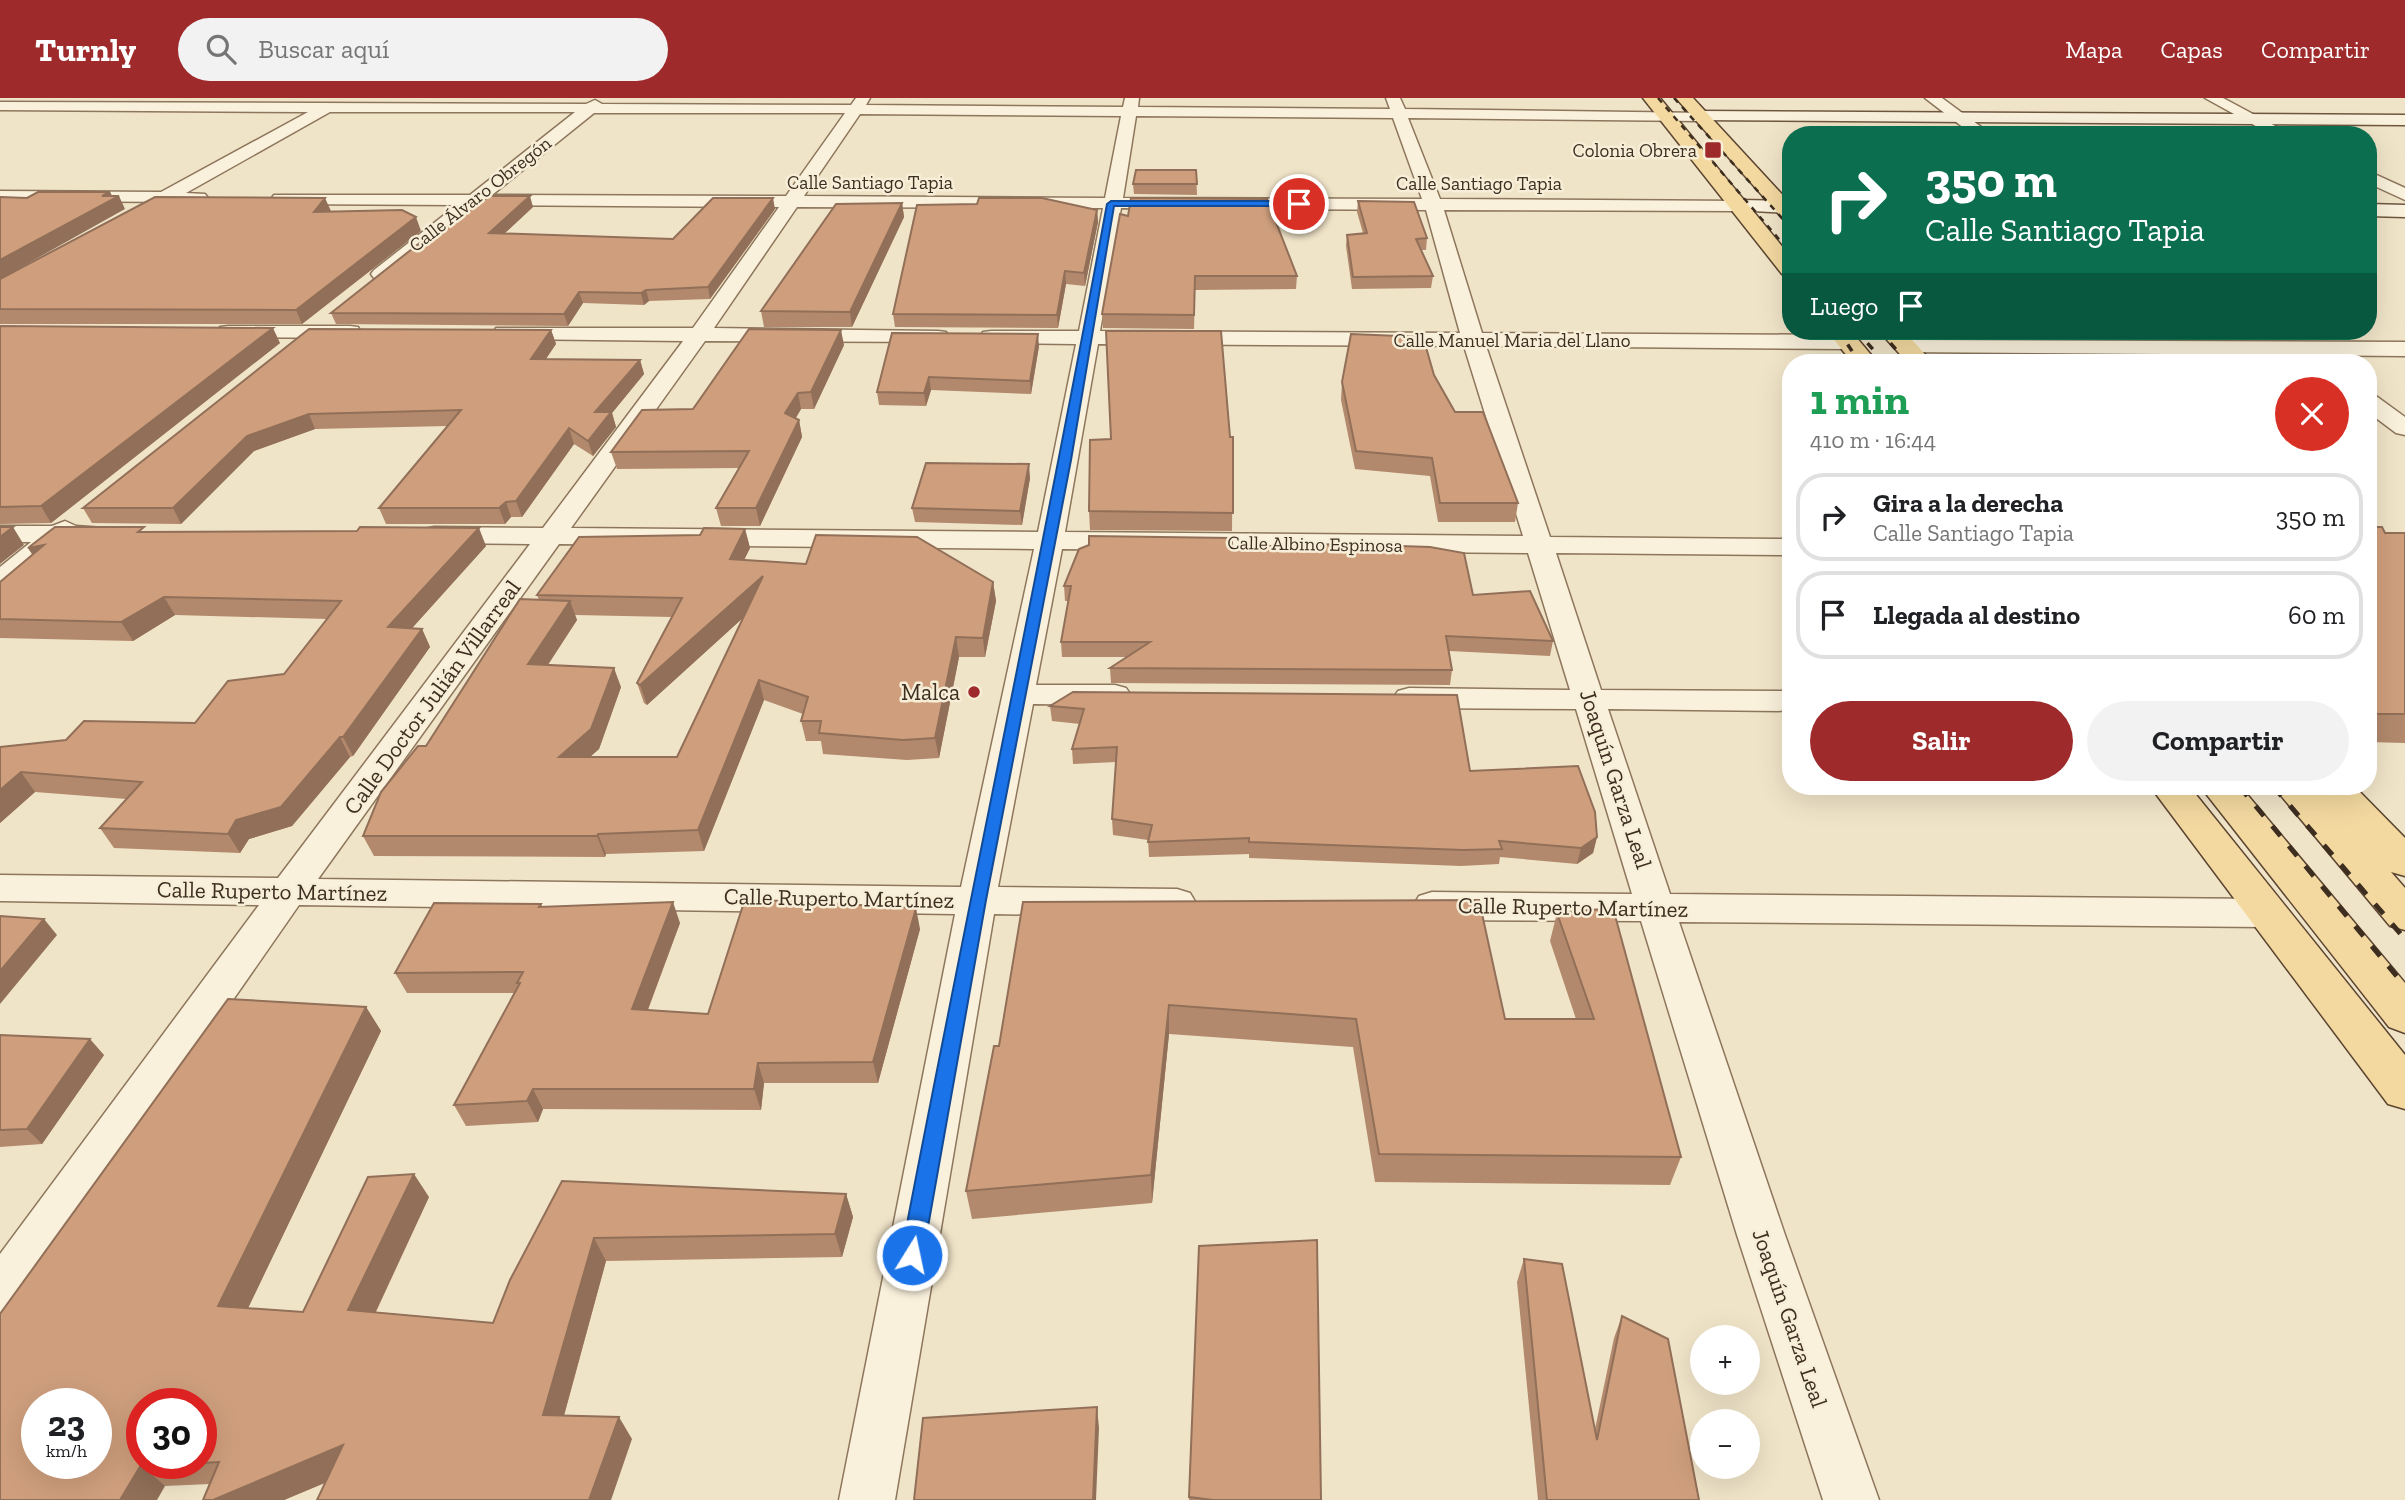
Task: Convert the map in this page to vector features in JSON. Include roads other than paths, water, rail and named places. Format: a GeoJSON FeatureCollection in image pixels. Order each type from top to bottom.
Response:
{"type":"FeatureCollection","features":[{"type":"Feature","properties":{"kind":"main road"},"geometry":{"type":"LineString","coordinates":[[1651,98],[1782,259]]}},
{"type":"Feature","properties":{"kind":"main road"},"geometry":{"type":"LineString","coordinates":[[1684,98],[1782,203]]}},
{"type":"Feature","properties":{"kind":"main road"},"geometry":{"type":"LineString","coordinates":[[1847,340],[1858,354]]}},
{"type":"Feature","properties":{"kind":"main road"},"geometry":{"type":"LineString","coordinates":[[2176,795],[2405,1090]]}},
{"type":"Feature","properties":{"kind":"main road"},"geometry":{"type":"LineString","coordinates":[[2226,795],[2405,1015]]}},
{"type":"Feature","properties":{"kind":"main road"},"geometry":{"type":"LineString","coordinates":[[2310,795],[2329,805],[2405,862]]}},
{"type":"Feature","properties":{"kind":"main road"},"geometry":{"type":"LineString","coordinates":[[2329,805],[2405,915]]}},
{"type":"Feature","properties":{"kind":"street"},"geometry":{"type":"LineString","coordinates":[[22,121],[75,98]]}},
{"type":"Feature","properties":{"kind":"street"},"geometry":{"type":"LineString","coordinates":[[128,218],[342,98]]}},
{"type":"Feature","properties":{"kind":"street"},"geometry":{"type":"LineString","coordinates":[[1932,98],[1971,126]]}},
{"type":"Feature","properties":{"kind":"street"},"geometry":{"type":"LineString","coordinates":[[2212,98],[2266,126]]}},
{"type":"Feature","properties":{"kind":"street"},"geometry":{"type":"LineString","coordinates":[[0,106],[325,108],[595,104],[1395,105],[1666,116],[2405,120]]}},
{"type":"Feature","properties":{"kind":"street","name":"Calle Álvaro Obregón"},"geometry":{"type":"LineString","coordinates":[[363,288],[595,104]]}},
{"type":"Feature","properties":{"kind":"street","name":"Calle Doctor Julián Villarreal"},"geometry":{"type":"LineString","coordinates":[[0,1294],[289,891],[699,335],[788,202],[859,104]]}},
{"type":"Feature","properties":{"kind":"street"},"geometry":{"type":"LineString","coordinates":[[867,1500],[977,900],[1020,694],[1130,105]]}},
{"type":"Feature","properties":{"kind":"street","name":"Joaquín Garza Leal"},"geometry":{"type":"LineString","coordinates":[[1395,105],[1433,204],[1473,340],[1591,699],[1761,1235],[1851,1500]]}},
{"type":"Feature","properties":{"kind":"street"},"geometry":{"type":"LineString","coordinates":[[2377,181],[2405,195]]}},
{"type":"Feature","properties":{"kind":"street"},"geometry":{"type":"LineString","coordinates":[[0,196],[219,198]]}},
{"type":"Feature","properties":{"kind":"street","name":"Calle Santiago Tapia"},"geometry":{"type":"LineString","coordinates":[[261,199],[1740,206]]}},
{"type":"Feature","properties":{"kind":"street"},"geometry":{"type":"LineString","coordinates":[[1740,206],[1782,209]]}},
{"type":"Feature","properties":{"kind":"street"},"geometry":{"type":"LineString","coordinates":[[2377,210],[2405,211]]}},
{"type":"Feature","properties":{"kind":"street"},"geometry":{"type":"LineString","coordinates":[[286,350],[330,315]]}},
{"type":"Feature","properties":{"kind":"street"},"geometry":{"type":"LineString","coordinates":[[201,332],[378,332]]}},
{"type":"Feature","properties":{"kind":"street","name":"Calle Manuel Maria del Llano"},"geometry":{"type":"LineString","coordinates":[[489,333],[1473,340],[1782,338]]}},
{"type":"Feature","properties":{"kind":"street"},"geometry":{"type":"LineString","coordinates":[[2281,340],[2301,354]]}},
{"type":"Feature","properties":{"kind":"street"},"geometry":{"type":"LineString","coordinates":[[1906,347],[2405,348]]}},
{"type":"Feature","properties":{"kind":"street"},"geometry":{"type":"LineString","coordinates":[[2377,408],[2405,428]]}},
{"type":"Feature","properties":{"kind":"street"},"geometry":{"type":"LineString","coordinates":[[0,582],[80,517]]}},
{"type":"Feature","properties":{"kind":"street"},"geometry":{"type":"LineString","coordinates":[[0,534],[127,534]]}},
{"type":"Feature","properties":{"kind":"street","name":"Calle Albino Espinosa"},"geometry":{"type":"LineString","coordinates":[[414,535],[1782,547]]}},
{"type":"Feature","properties":{"kind":"street"},"geometry":{"type":"LineString","coordinates":[[1020,694],[1146,695]]}},
{"type":"Feature","properties":{"kind":"street"},"geometry":{"type":"LineString","coordinates":[[1383,698],[1782,701]]}},
{"type":"Feature","properties":{"kind":"street","name":"Calle Ruperto Martínez"},"geometry":{"type":"LineString","coordinates":[[0,888],[1213,903]]}},
{"type":"Feature","properties":{"kind":"street","name":"Calle Ruperto Martínez"},"geometry":{"type":"LineString","coordinates":[[1394,905],[2265,913]]}},
{"type":"Feature","properties":{"kind":"railway"},"geometry":{"type":"LineString","coordinates":[[1658,98],[1782,243]]}},
{"type":"Feature","properties":{"kind":"railway"},"geometry":{"type":"LineString","coordinates":[[1674,98],[1782,218]]}},
{"type":"Feature","properties":{"kind":"railway"},"geometry":{"type":"LineString","coordinates":[[1845,340],[1854,354]]}},
{"type":"Feature","properties":{"kind":"railway"},"geometry":{"type":"LineString","coordinates":[[1865,340],[1877,354]]}},
{"type":"Feature","properties":{"kind":"railway"},"geometry":{"type":"LineString","coordinates":[[1888,340],[1900,354]]}},
{"type":"Feature","properties":{"kind":"railway"},"geometry":{"type":"LineString","coordinates":[[2246,795],[2405,986]]}},
{"type":"Feature","properties":{"kind":"railway"},"geometry":{"type":"LineString","coordinates":[[2281,795],[2405,939]]}},
{"type":"Feature","properties":{"kind":"place","name":"Colonia Obrera"},"geometry":{"type":"Point","coordinates":[1713,150]}},
{"type":"Feature","properties":{"kind":"place","name":"Malca"},"geometry":{"type":"Point","coordinates":[974,692]}}]}
